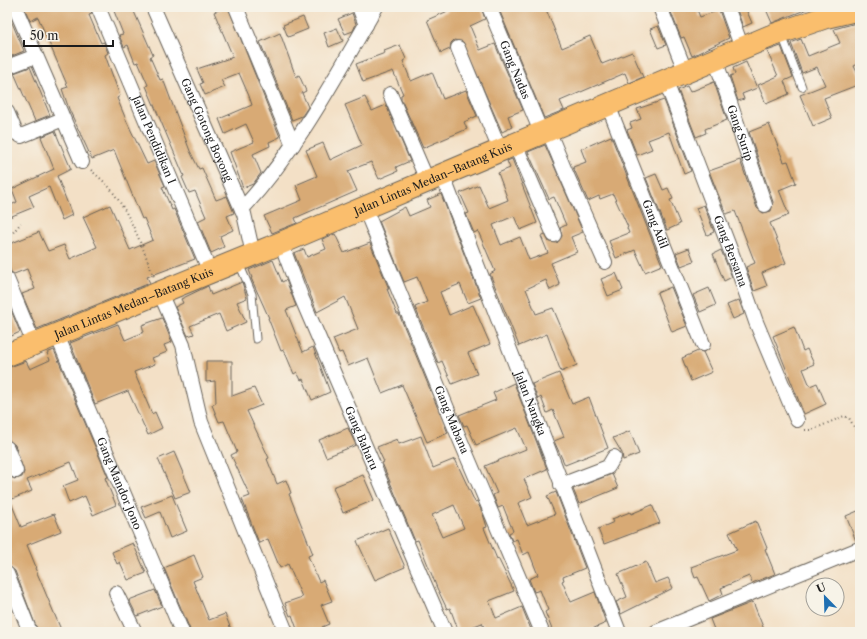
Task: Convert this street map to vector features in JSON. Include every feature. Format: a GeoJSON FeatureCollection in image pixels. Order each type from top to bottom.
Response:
{"type":"FeatureCollection","features":[{"type":"Feature","properties":{"kind":"highway","name":"Jalan Lintas Medan–Batang Kuis"},"geometry":{"type":"LineString","coordinates":[[7,355],[281,243],[364,206],[676,78],[781,32],[826,17],[860,9]]}},
{"type":"Feature","properties":{"kind":"street"},"geometry":{"type":"LineString","coordinates":[[15,7],[82,162]]}},
{"type":"Feature","properties":{"kind":"street","name":"Jalan Pendidikan I"},"geometry":{"type":"LineString","coordinates":[[98,7],[232,263]]}},
{"type":"Feature","properties":{"kind":"street","name":"Gang Gotong Boyong"},"geometry":{"type":"LineString","coordinates":[[153,7],[243,211],[248,230],[232,263]]}},
{"type":"Feature","properties":{"kind":"street"},"geometry":{"type":"LineString","coordinates":[[236,7],[293,145]]}},
{"type":"Feature","properties":{"kind":"street"},"geometry":{"type":"LineString","coordinates":[[358,7],[366,25]]}},
{"type":"Feature","properties":{"kind":"street"},"geometry":{"type":"LineString","coordinates":[[243,211],[293,145],[376,7]]}},
{"type":"Feature","properties":{"kind":"street","name":"Gang Nadas"},"geometry":{"type":"LineString","coordinates":[[489,7],[605,262]]}},
{"type":"Feature","properties":{"kind":"street","name":"Gang Bersama"},"geometry":{"type":"LineString","coordinates":[[660,7],[676,78],[738,270],[756,322],[798,420]]}},
{"type":"Feature","properties":{"kind":"street"},"geometry":{"type":"LineString","coordinates":[[727,7],[742,48]]}},
{"type":"Feature","properties":{"kind":"street"},"geometry":{"type":"LineString","coordinates":[[458,48],[507,147],[554,235]]}},
{"type":"Feature","properties":{"kind":"street"},"geometry":{"type":"LineString","coordinates":[[7,67],[36,56]]}},
{"type":"Feature","properties":{"kind":"street","name":"Gang Surip"},"geometry":{"type":"LineString","coordinates":[[715,60],[765,205]]}},
{"type":"Feature","properties":{"kind":"street","name":"Jalan Nangka"},"geometry":{"type":"LineString","coordinates":[[390,94],[435,177],[561,485],[619,632]]}},
{"type":"Feature","properties":{"kind":"street","name":"Gang Adil"},"geometry":{"type":"LineString","coordinates":[[608,105],[703,344]]}},
{"type":"Feature","properties":{"kind":"street"},"geometry":{"type":"LineString","coordinates":[[7,112],[16,133],[21,136],[64,119]]}},
{"type":"Feature","properties":{"kind":"street","name":"Gang Mabana"},"geometry":{"type":"LineString","coordinates":[[364,206],[456,430],[542,632]]}},
{"type":"Feature","properties":{"kind":"street","name":"Gang Baharu"},"geometry":{"type":"LineString","coordinates":[[281,243],[302,299],[445,632]]}},
{"type":"Feature","properties":{"kind":"street"},"geometry":{"type":"LineString","coordinates":[[7,279],[34,344]]}},
{"type":"Feature","properties":{"kind":"street"},"geometry":{"type":"LineString","coordinates":[[160,293],[183,345],[196,406],[201,422],[286,632]]}},
{"type":"Feature","properties":{"kind":"street","name":"Gang Mandor Jono"},"geometry":{"type":"LineString","coordinates":[[57,335],[182,632]]}},
{"type":"Feature","properties":{"kind":"street"},"geometry":{"type":"LineString","coordinates":[[7,448],[16,471]]}},
{"type":"Feature","properties":{"kind":"street"},"geometry":{"type":"LineString","coordinates":[[561,485],[603,470],[608,467],[614,457]]}},
{"type":"Feature","properties":{"kind":"street"},"geometry":{"type":"LineString","coordinates":[[656,632],[860,550]]}},
{"type":"Feature","properties":{"kind":"street"},"geometry":{"type":"LineString","coordinates":[[7,574],[30,632]]}},
{"type":"Feature","properties":{"kind":"street"},"geometry":{"type":"LineString","coordinates":[[116,593],[135,632]]}},
{"type":"Feature","properties":{"kind":"lane"},"geometry":{"type":"LineString","coordinates":[[781,32],[802,87]]}},
{"type":"Feature","properties":{"kind":"lane"},"geometry":{"type":"LineString","coordinates":[[232,263],[252,294],[256,339]]}},
{"type":"Feature","properties":{"kind":"path"},"geometry":{"type":"LineString","coordinates":[[82,162],[109,187],[124,210],[138,235],[160,293]]}},
{"type":"Feature","properties":{"kind":"path"},"geometry":{"type":"LineString","coordinates":[[7,238],[21,223]]}},
{"type":"Feature","properties":{"kind":"path"},"geometry":{"type":"LineString","coordinates":[[798,420],[803,428],[809,431],[842,416],[846,416],[860,437]]}},
{"type":"Feature","properties":{"kind":"building"},"geometry":{"type":"Polygon","coordinates":[[[24,7],[90,7],[92,14],[89,15],[101,43],[104,42],[108,53],[105,55],[120,96],[117,98],[127,122],[147,164],[154,161],[165,186],[162,187],[172,210],[174,209],[195,259],[147,277],[150,283],[37,329],[22,294],[35,289],[27,269],[14,274],[11,272],[7,262],[7,245],[39,232],[48,251],[64,245],[70,259],[97,247],[83,217],[110,205],[130,250],[153,240],[144,218],[142,219],[114,150],[92,159],[69,109],[62,89],[68,87],[38,17],[30,21],[24,7]]]}},
{"type":"Feature","properties":{"kind":"building"},"geometry":{"type":"Polygon","coordinates":[[[124,7],[132,7],[153,55],[150,57],[160,80],[163,79],[190,151],[199,169],[202,168],[216,200],[227,196],[234,213],[227,216],[233,230],[220,236],[224,247],[211,253],[198,221],[206,217],[195,191],[189,193],[182,177],[184,176],[146,86],[148,85],[138,62],[135,63],[128,45],[124,47],[119,35],[123,34],[114,11],[124,7]]]}},
{"type":"Feature","properties":{"kind":"building"},"geometry":{"type":"Polygon","coordinates":[[[228,7],[280,137],[269,142],[270,146],[253,154],[261,173],[253,184],[243,188],[230,152],[254,142],[246,124],[225,134],[219,119],[252,105],[249,96],[239,73],[221,80],[225,87],[205,95],[200,84],[203,83],[197,69],[233,57],[214,12],[228,7]]]}},
{"type":"Feature","properties":{"kind":"building"},"geometry":{"type":"Polygon","coordinates":[[[447,7],[481,7],[485,19],[470,26],[480,50],[495,44],[523,110],[508,116],[512,127],[502,132],[463,42],[454,40],[451,43],[450,49],[441,53],[427,20],[448,11],[447,7]]]}},
{"type":"Feature","properties":{"kind":"building"},"geometry":{"type":"Polygon","coordinates":[[[498,7],[545,7],[562,48],[590,36],[602,64],[632,52],[643,77],[629,83],[625,73],[560,101],[564,110],[544,118],[498,7]]]}},
{"type":"Feature","properties":{"kind":"building"},"geometry":{"type":"Polygon","coordinates":[[[669,7],[696,7],[700,17],[719,10],[729,38],[692,56],[684,37],[681,38],[669,7]]]}},
{"type":"Feature","properties":{"kind":"building"},"geometry":{"type":"Polygon","coordinates":[[[736,7],[745,7],[752,23],[743,27],[736,7]]]}},
{"type":"Feature","properties":{"kind":"building"},"geometry":{"type":"Polygon","coordinates":[[[765,7],[812,7],[772,23],[765,7]]]}},
{"type":"Feature","properties":{"kind":"building"},"geometry":{"type":"Polygon","coordinates":[[[7,11],[24,51],[7,58],[7,11]]]}},
{"type":"Feature","properties":{"kind":"building"},"geometry":{"type":"Polygon","coordinates":[[[352,13],[356,24],[353,31],[345,34],[338,19],[352,13]]]}},
{"type":"Feature","properties":{"kind":"building"},"geometry":{"type":"Polygon","coordinates":[[[303,17],[308,29],[288,37],[283,25],[303,17]]]}},
{"type":"Feature","properties":{"kind":"building"},"geometry":{"type":"Polygon","coordinates":[[[860,22],[860,63],[854,66],[860,79],[860,84],[824,98],[832,118],[813,126],[800,95],[825,85],[817,67],[802,73],[791,43],[801,39],[808,56],[840,43],[834,29],[860,22]]]}},
{"type":"Feature","properties":{"kind":"building"},"geometry":{"type":"Polygon","coordinates":[[[658,26],[666,45],[658,48],[650,29],[658,26]]]}},
{"type":"Feature","properties":{"kind":"building"},"geometry":{"type":"Polygon","coordinates":[[[337,28],[343,41],[329,47],[324,33],[337,28]]]}},
{"type":"Feature","properties":{"kind":"building"},"geometry":{"type":"Polygon","coordinates":[[[280,33],[296,77],[299,75],[306,91],[302,93],[308,107],[302,116],[292,120],[260,42],[280,33]]]}},
{"type":"Feature","properties":{"kind":"building"},"geometry":{"type":"Polygon","coordinates":[[[400,45],[406,59],[403,61],[411,81],[432,72],[443,99],[466,90],[477,116],[464,122],[467,129],[423,148],[401,99],[401,95],[403,94],[393,71],[363,82],[356,64],[385,53],[384,51],[400,45]]]}},
{"type":"Feature","properties":{"kind":"building"},"geometry":{"type":"Polygon","coordinates":[[[781,46],[793,77],[784,81],[789,94],[766,104],[758,85],[778,76],[767,51],[781,46]]]}},
{"type":"Feature","properties":{"kind":"building"},"geometry":{"type":"Polygon","coordinates":[[[746,62],[757,88],[742,94],[744,99],[738,101],[730,76],[735,74],[733,68],[746,62]]]}},
{"type":"Feature","properties":{"kind":"building"},"geometry":{"type":"Polygon","coordinates":[[[30,67],[50,115],[35,121],[14,73],[30,67]]]}},
{"type":"Feature","properties":{"kind":"building"},"geometry":{"type":"Polygon","coordinates":[[[714,82],[727,120],[705,129],[706,133],[696,137],[678,90],[687,86],[690,92],[714,82]]]}},
{"type":"Feature","properties":{"kind":"building"},"geometry":{"type":"Polygon","coordinates":[[[365,97],[372,111],[386,105],[410,161],[396,167],[398,171],[379,179],[371,162],[348,171],[357,191],[295,218],[297,223],[272,233],[264,216],[302,200],[296,185],[317,176],[306,150],[323,143],[330,160],[362,145],[345,105],[365,97]]]}},
{"type":"Feature","properties":{"kind":"building"},"geometry":{"type":"Polygon","coordinates":[[[664,100],[691,171],[684,174],[669,132],[648,140],[652,149],[637,155],[627,130],[632,128],[630,123],[641,119],[637,109],[664,100]]]}},
{"type":"Feature","properties":{"kind":"building"},"geometry":{"type":"Polygon","coordinates":[[[769,124],[784,162],[788,161],[796,183],[779,190],[789,215],[770,223],[786,263],[762,273],[767,286],[754,291],[746,267],[755,263],[735,211],[726,214],[709,171],[740,160],[757,208],[763,213],[771,211],[773,202],[749,132],[769,124]]]}},
{"type":"Feature","properties":{"kind":"building"},"geometry":{"type":"Polygon","coordinates":[[[55,131],[71,169],[57,176],[72,215],[62,220],[49,187],[29,196],[34,207],[7,218],[7,207],[17,202],[12,189],[54,169],[41,137],[55,131]]]}},
{"type":"Feature","properties":{"kind":"building"},"geometry":{"type":"Polygon","coordinates":[[[611,136],[662,265],[645,272],[635,250],[616,258],[609,241],[629,233],[628,227],[613,194],[600,199],[599,196],[588,201],[573,167],[586,162],[581,149],[611,136]]]}},
{"type":"Feature","properties":{"kind":"building"},"geometry":{"type":"Polygon","coordinates":[[[545,145],[583,232],[571,237],[577,252],[551,263],[560,285],[550,290],[546,280],[526,289],[536,314],[553,308],[577,365],[561,372],[547,334],[519,346],[490,274],[495,271],[478,231],[474,233],[466,214],[469,213],[460,193],[479,185],[489,208],[508,200],[498,173],[510,168],[507,161],[512,159],[537,223],[520,230],[514,216],[493,225],[501,245],[520,237],[529,260],[548,253],[541,236],[545,234],[549,242],[557,243],[562,236],[560,228],[566,225],[554,197],[549,199],[528,152],[545,145]]]}},
{"type":"Feature","properties":{"kind":"building"},"geometry":{"type":"Polygon","coordinates":[[[656,174],[663,190],[668,188],[673,199],[670,200],[680,224],[667,230],[646,178],[656,174]]]}},
{"type":"Feature","properties":{"kind":"building"},"geometry":{"type":"Polygon","coordinates":[[[441,194],[481,298],[468,303],[460,284],[440,292],[449,315],[473,305],[490,344],[468,353],[477,374],[452,384],[442,361],[438,363],[415,307],[427,302],[417,277],[404,282],[379,221],[405,207],[409,216],[430,207],[427,200],[441,194]]]}},
{"type":"Feature","properties":{"kind":"building"},"geometry":{"type":"Polygon","coordinates":[[[704,205],[714,232],[707,235],[696,208],[704,205]]]}},
{"type":"Feature","properties":{"kind":"building"},"geometry":{"type":"Polygon","coordinates":[[[335,234],[344,253],[370,243],[389,289],[387,289],[397,314],[399,314],[448,433],[427,442],[402,385],[382,393],[368,358],[348,366],[342,352],[339,353],[333,339],[358,329],[345,297],[317,312],[294,253],[304,249],[307,257],[326,249],[322,239],[335,234]]]}},
{"type":"Feature","properties":{"kind":"building"},"geometry":{"type":"Polygon","coordinates":[[[689,248],[694,261],[681,266],[676,253],[689,248]]]}},
{"type":"Feature","properties":{"kind":"building"},"geometry":{"type":"Polygon","coordinates":[[[721,250],[732,277],[724,281],[713,254],[721,250]]]}},
{"type":"Feature","properties":{"kind":"building"},"geometry":{"type":"Polygon","coordinates":[[[273,260],[282,282],[286,280],[296,306],[286,310],[303,352],[313,347],[330,392],[312,400],[303,379],[301,380],[297,372],[294,374],[284,350],[281,351],[269,318],[251,278],[249,270],[273,260]]]}},
{"type":"Feature","properties":{"kind":"building"},"geometry":{"type":"Polygon","coordinates":[[[616,273],[623,290],[608,296],[601,279],[616,273]]]}},
{"type":"Feature","properties":{"kind":"building"},"geometry":{"type":"Polygon","coordinates":[[[242,282],[247,298],[237,302],[246,322],[226,331],[219,314],[190,326],[194,334],[188,336],[175,307],[183,303],[181,299],[208,286],[211,295],[242,282]]]}},
{"type":"Feature","properties":{"kind":"building"},"geometry":{"type":"Polygon","coordinates":[[[671,287],[687,326],[672,332],[657,293],[671,287]]]}},
{"type":"Feature","properties":{"kind":"building"},"geometry":{"type":"Polygon","coordinates":[[[709,288],[716,305],[700,312],[693,295],[709,288]]]}},
{"type":"Feature","properties":{"kind":"building"},"geometry":{"type":"Polygon","coordinates":[[[739,300],[744,314],[733,319],[727,305],[739,300]]]}},
{"type":"Feature","properties":{"kind":"building"},"geometry":{"type":"Polygon","coordinates":[[[8,303],[20,332],[7,338],[7,304],[8,303]]]}},
{"type":"Feature","properties":{"kind":"building"},"geometry":{"type":"Polygon","coordinates":[[[162,318],[172,342],[164,345],[167,352],[152,358],[155,364],[134,372],[152,414],[155,412],[162,428],[148,435],[128,391],[95,404],[70,343],[118,324],[125,340],[144,332],[142,325],[162,318]]]}},
{"type":"Feature","properties":{"kind":"building"},"geometry":{"type":"Polygon","coordinates":[[[794,327],[803,351],[807,349],[814,364],[803,369],[810,386],[817,383],[826,404],[804,414],[773,336],[794,327]]]}},
{"type":"Feature","properties":{"kind":"building"},"geometry":{"type":"Polygon","coordinates":[[[54,350],[108,477],[105,478],[116,505],[93,515],[85,496],[69,503],[63,486],[78,480],[71,462],[27,480],[32,491],[10,500],[21,527],[54,514],[61,531],[27,545],[62,632],[38,632],[15,571],[9,566],[7,561],[7,471],[10,477],[15,479],[22,477],[24,472],[15,445],[9,440],[7,434],[7,368],[26,361],[30,369],[50,360],[47,353],[54,350]]]}},
{"type":"Feature","properties":{"kind":"building"},"geometry":{"type":"Polygon","coordinates":[[[698,351],[703,352],[712,372],[691,381],[682,358],[698,351]]]}},
{"type":"Feature","properties":{"kind":"building"},"geometry":{"type":"Polygon","coordinates":[[[206,361],[232,361],[232,396],[254,388],[262,405],[247,411],[269,458],[267,459],[277,484],[286,480],[291,493],[289,494],[313,554],[308,556],[319,582],[323,580],[332,601],[321,605],[329,624],[322,627],[324,632],[298,632],[292,615],[290,616],[285,603],[302,597],[288,564],[280,568],[268,539],[259,543],[242,499],[250,496],[231,455],[237,452],[224,421],[219,422],[212,405],[216,403],[215,381],[206,382],[206,361]]]}},
{"type":"Feature","properties":{"kind":"building"},"geometry":{"type":"Polygon","coordinates":[[[559,373],[572,404],[589,397],[608,448],[565,465],[554,441],[564,437],[553,410],[547,413],[541,397],[538,399],[532,384],[559,373]]]}},
{"type":"Feature","properties":{"kind":"building"},"geometry":{"type":"Polygon","coordinates":[[[514,383],[547,469],[524,479],[532,497],[518,503],[527,525],[555,514],[547,496],[556,492],[585,568],[563,577],[564,580],[562,581],[571,602],[595,592],[606,623],[585,632],[553,632],[545,612],[548,610],[540,590],[534,592],[529,579],[538,575],[529,552],[523,555],[517,539],[512,541],[509,533],[513,531],[503,506],[498,508],[493,495],[497,493],[485,466],[526,449],[517,428],[476,445],[467,425],[464,426],[459,415],[496,400],[493,393],[514,383]]]}},
{"type":"Feature","properties":{"kind":"building"},"geometry":{"type":"Polygon","coordinates":[[[348,428],[356,445],[326,457],[319,440],[348,428]]]}},
{"type":"Feature","properties":{"kind":"building"},"geometry":{"type":"Polygon","coordinates":[[[630,431],[639,454],[623,460],[622,453],[613,438],[630,431]]]}},
{"type":"Feature","properties":{"kind":"building"},"geometry":{"type":"Polygon","coordinates":[[[421,436],[433,468],[455,459],[475,502],[477,501],[483,514],[487,527],[484,528],[497,559],[498,558],[514,591],[489,601],[496,618],[522,607],[532,632],[486,632],[482,623],[459,632],[450,608],[447,609],[437,588],[418,540],[415,541],[382,463],[384,462],[377,447],[397,439],[399,444],[421,436]],[[454,505],[432,515],[442,537],[464,528],[454,505]]]}},
{"type":"Feature","properties":{"kind":"building"},"geometry":{"type":"Polygon","coordinates":[[[174,452],[191,492],[175,498],[158,459],[174,452]]]}},
{"type":"Feature","properties":{"kind":"building"},"geometry":{"type":"Polygon","coordinates":[[[612,474],[618,488],[579,504],[573,489],[612,474]]]}},
{"type":"Feature","properties":{"kind":"building"},"geometry":{"type":"Polygon","coordinates":[[[363,475],[374,500],[343,513],[333,487],[363,475]]]}},
{"type":"Feature","properties":{"kind":"building"},"geometry":{"type":"Polygon","coordinates":[[[172,495],[187,531],[170,538],[160,512],[146,518],[141,507],[172,495]]]}},
{"type":"Feature","properties":{"kind":"building"},"geometry":{"type":"Polygon","coordinates":[[[652,505],[660,523],[604,544],[598,529],[614,522],[612,519],[630,512],[631,514],[652,505]]]}},
{"type":"Feature","properties":{"kind":"building"},"geometry":{"type":"Polygon","coordinates":[[[860,510],[860,541],[856,541],[846,516],[860,510]]]}},
{"type":"Feature","properties":{"kind":"building"},"geometry":{"type":"Polygon","coordinates":[[[756,521],[767,548],[765,549],[775,574],[752,583],[749,576],[721,588],[723,594],[709,601],[698,577],[695,578],[691,567],[737,550],[729,533],[756,521]]]}},
{"type":"Feature","properties":{"kind":"building"},"geometry":{"type":"Polygon","coordinates":[[[388,528],[405,567],[375,580],[357,541],[388,528]]]}},
{"type":"Feature","properties":{"kind":"building"},"geometry":{"type":"Polygon","coordinates":[[[133,543],[146,573],[128,580],[120,562],[117,564],[112,552],[133,543]]]}},
{"type":"Feature","properties":{"kind":"building"},"geometry":{"type":"Polygon","coordinates":[[[194,555],[203,577],[193,581],[209,620],[225,614],[232,632],[191,632],[164,568],[194,555]]]}},
{"type":"Feature","properties":{"kind":"building"},"geometry":{"type":"Polygon","coordinates":[[[646,562],[655,583],[668,578],[673,588],[621,614],[616,602],[627,597],[618,574],[646,562]]]}},
{"type":"Feature","properties":{"kind":"building"},"geometry":{"type":"Polygon","coordinates":[[[155,590],[162,606],[137,616],[129,600],[155,590]]]}},
{"type":"Feature","properties":{"kind":"building"},"geometry":{"type":"Polygon","coordinates":[[[753,602],[765,632],[715,632],[710,619],[753,602]]]}}]}
